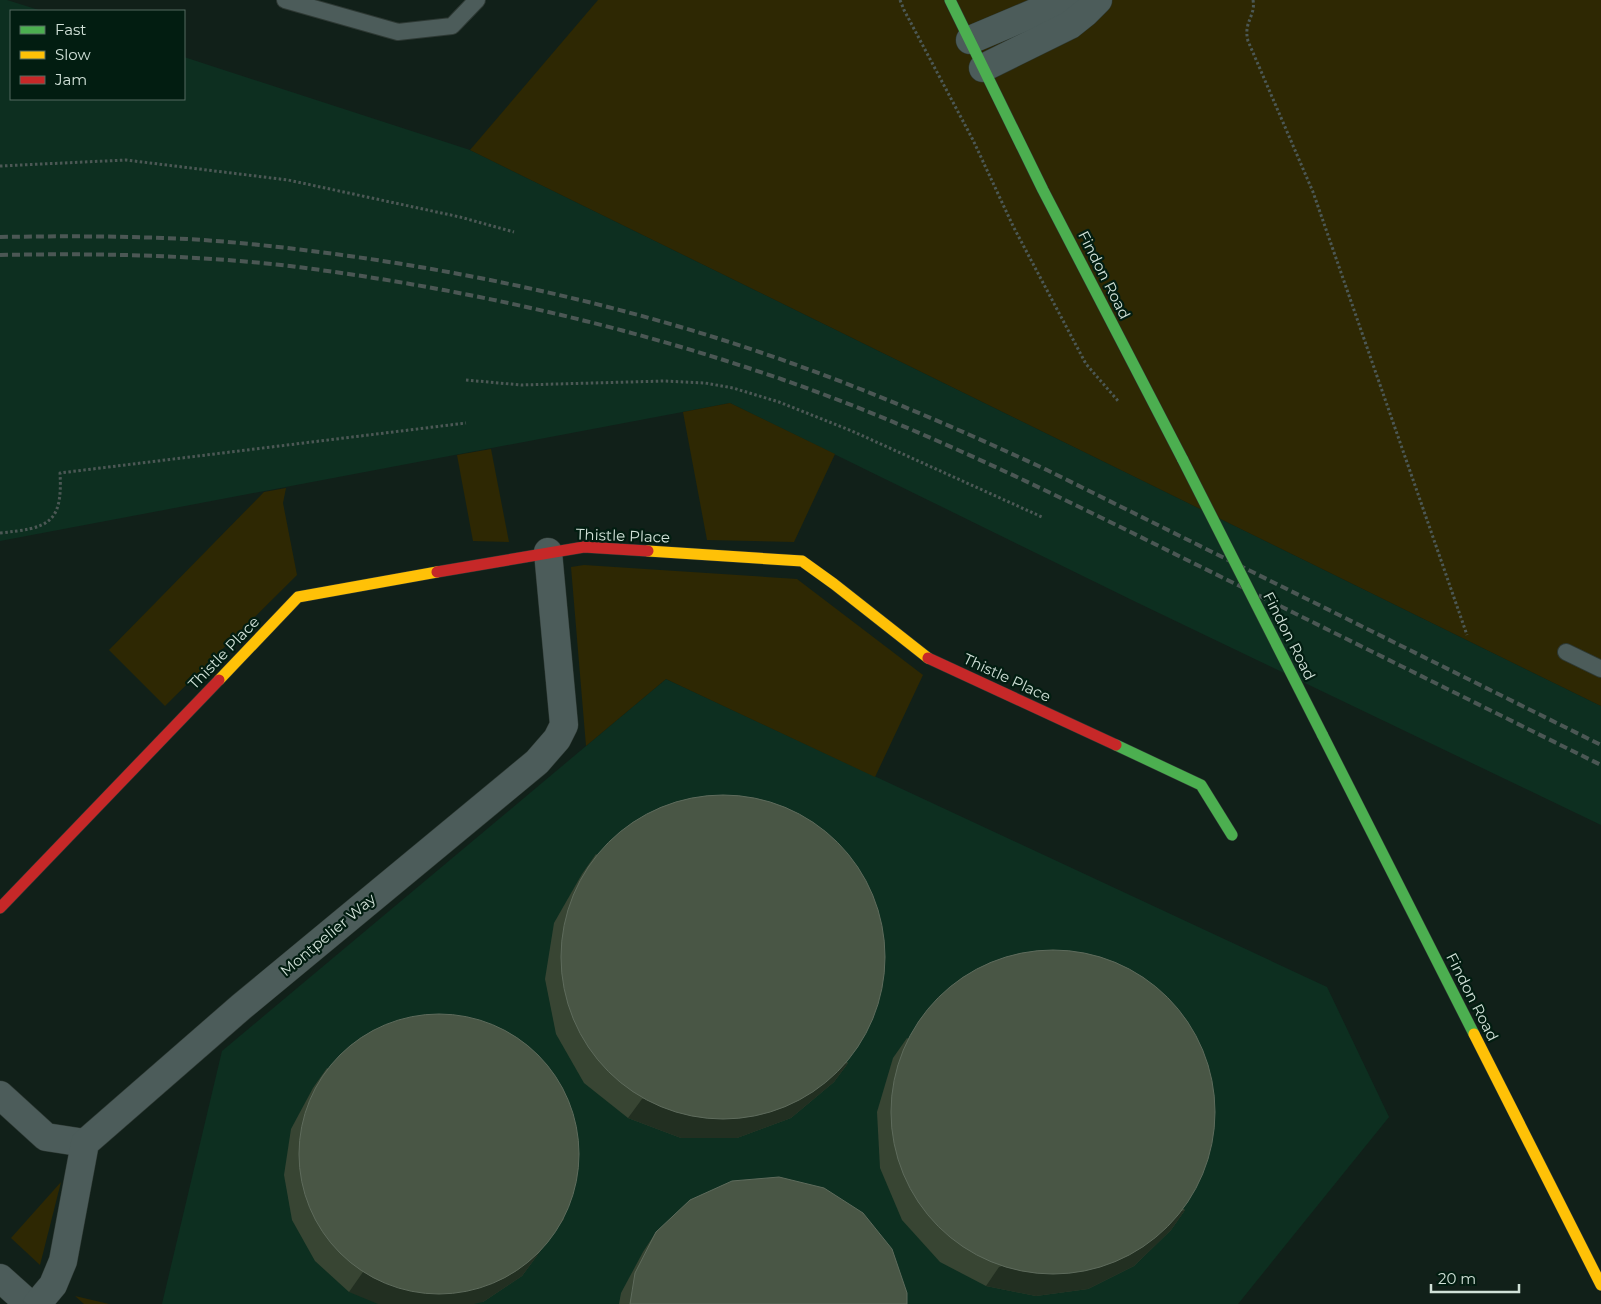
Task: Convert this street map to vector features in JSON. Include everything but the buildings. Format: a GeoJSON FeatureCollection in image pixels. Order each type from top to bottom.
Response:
{"type":"FeatureCollection","features":[{"type":"Feature","properties":{"kind":"street","name":"Findon Road"},"geometry":{"type":"LineString","coordinates":[[950,0],[1043,190],[1183,460],[1601,1285]]}},
{"type":"Feature","properties":{"kind":"street"},"geometry":{"type":"LineString","coordinates":[[970,40],[1060,2],[1069,0]]}},
{"type":"Feature","properties":{"kind":"street"},"geometry":{"type":"LineString","coordinates":[[983,68],[1070,25],[1098,0]]}},
{"type":"Feature","properties":{"kind":"street","name":"Thistle Place"},"geometry":{"type":"LineString","coordinates":[[0,908],[298,597],[584,547],[802,561],[834,584],[924,656],[1201,785],[1232,835]]}},
{"type":"Feature","properties":{"kind":"street","name":"Montpelier Way"},"geometry":{"type":"LineString","coordinates":[[86,1143],[241,1008],[536,762],[557,739],[564,724],[548,552]]}},
{"type":"Feature","properties":{"kind":"street"},"geometry":{"type":"LineString","coordinates":[[0,1096],[46,1137],[86,1143],[63,1261],[53,1286],[37,1304]]}},
{"type":"Feature","properties":{"kind":"street"},"geometry":{"type":"LineString","coordinates":[[0,1278],[29,1304]]}},
{"type":"Feature","properties":{"kind":"lane"},"geometry":{"type":"LineString","coordinates":[[285,0],[398,32],[452,26],[477,0]]}},
{"type":"Feature","properties":{"kind":"lane"},"geometry":{"type":"LineString","coordinates":[[1566,652],[1601,669]]}},
{"type":"Feature","properties":{"kind":"path"},"geometry":{"type":"LineString","coordinates":[[900,0],[973,140],[1013,226],[1086,364],[1124,408]]}},
{"type":"Feature","properties":{"kind":"path"},"geometry":{"type":"LineString","coordinates":[[1253,0],[1253,11],[1247,25],[1248,41],[1313,192],[1467,635]]}},
{"type":"Feature","properties":{"kind":"path"},"geometry":{"type":"LineString","coordinates":[[0,166],[126,160],[288,180],[460,217],[514,232]]}},
{"type":"Feature","properties":{"kind":"path"},"geometry":{"type":"LineString","coordinates":[[466,380],[520,385],[705,383],[733,388],[779,402],[852,430],[1042,517]]}},
{"type":"Feature","properties":{"kind":"path"},"geometry":{"type":"LineString","coordinates":[[0,533],[32,529],[47,522],[59,504],[61,492],[60,472],[466,423]]}},
{"type":"Feature","properties":{"kind":"shaded area"},"geometry":{"type":"Polygon","coordinates":[[[0,0],[7,0],[39,10],[10,10],[10,100],[185,100],[185,57],[470,150],[1601,706],[1601,825],[1136,602],[730,403],[0,541],[0,0]]]}},
{"type":"Feature","properties":{"kind":"shaded area"},"geometry":{"type":"Polygon","coordinates":[[[598,0],[1601,0],[1601,706],[470,150],[598,0]]]}},
{"type":"Feature","properties":{"kind":"shaded area"},"geometry":{"type":"Polygon","coordinates":[[[730,403],[835,454],[794,542],[707,540],[683,412],[730,403]]]}},
{"type":"Feature","properties":{"kind":"shaded area"},"geometry":{"type":"Polygon","coordinates":[[[491,449],[509,542],[473,541],[457,455],[491,449]]]}},
{"type":"Feature","properties":{"kind":"shaded area"},"geometry":{"type":"Polygon","coordinates":[[[286,488],[283,503],[297,575],[165,706],[109,650],[264,492],[286,488]]]}},
{"type":"Feature","properties":{"kind":"shaded area"},"geometry":{"type":"Polygon","coordinates":[[[584,565],[797,579],[923,675],[875,777],[666,679],[586,746],[571,567],[584,565]]]}},
{"type":"Feature","properties":{"kind":"shaded area"},"geometry":{"type":"Polygon","coordinates":[[[666,679],[1327,987],[1389,1117],[1238,1304],[162,1304],[222,1051],[666,679]]]}},
{"type":"Feature","properties":{"kind":"shaded area"},"geometry":{"type":"Polygon","coordinates":[[[61,1182],[40,1265],[11,1238],[61,1182]]]}},
{"type":"Feature","properties":{"kind":"shaded area"},"geometry":{"type":"Polygon","coordinates":[[[75,1296],[109,1304],[84,1304],[75,1296]]]}},
{"type":"Feature","properties":{"kind":"railway"},"geometry":{"type":"LineString","coordinates":[[0,237],[61,236],[185,239],[253,244],[342,255],[456,273],[569,297],[736,344],[888,400],[1047,470],[1601,745]]}},
{"type":"Feature","properties":{"kind":"railway"},"geometry":{"type":"LineString","coordinates":[[0,255],[73,254],[182,257],[254,262],[353,275],[477,296],[539,310],[661,341],[721,359],[833,398],[987,463],[1137,535],[1601,765]]}},
{"type":"Feature","properties":{"kind":"traffic: fast"},"geometry":{"type":"LineString","coordinates":[[950,0],[1043,190],[1183,460]]}},
{"type":"Feature","properties":{"kind":"traffic: fast"},"geometry":{"type":"LineString","coordinates":[[1183,460],[1322,734]]}},
{"type":"Feature","properties":{"kind":"traffic: fast"},"geometry":{"type":"LineString","coordinates":[[1322,734],[1474,1034]]}},
{"type":"Feature","properties":{"kind":"traffic: fast"},"geometry":{"type":"LineString","coordinates":[[1116,745],[1201,785],[1232,835]]}},
{"type":"Feature","properties":{"kind":"traffic: slow"},"geometry":{"type":"LineString","coordinates":[[648,551],[802,561],[928,658]]}},
{"type":"Feature","properties":{"kind":"traffic: slow"},"geometry":{"type":"LineString","coordinates":[[219,680],[298,597],[437,572]]}},
{"type":"Feature","properties":{"kind":"traffic: slow"},"geometry":{"type":"LineString","coordinates":[[1474,1034],[1601,1285]]}},
{"type":"Feature","properties":{"kind":"traffic: jam"},"geometry":{"type":"LineString","coordinates":[[437,572],[584,547],[648,551]]}},
{"type":"Feature","properties":{"kind":"traffic: jam"},"geometry":{"type":"LineString","coordinates":[[928,658],[1116,745]]}},
{"type":"Feature","properties":{"kind":"traffic: jam"},"geometry":{"type":"LineString","coordinates":[[0,908],[219,680]]}}]}
